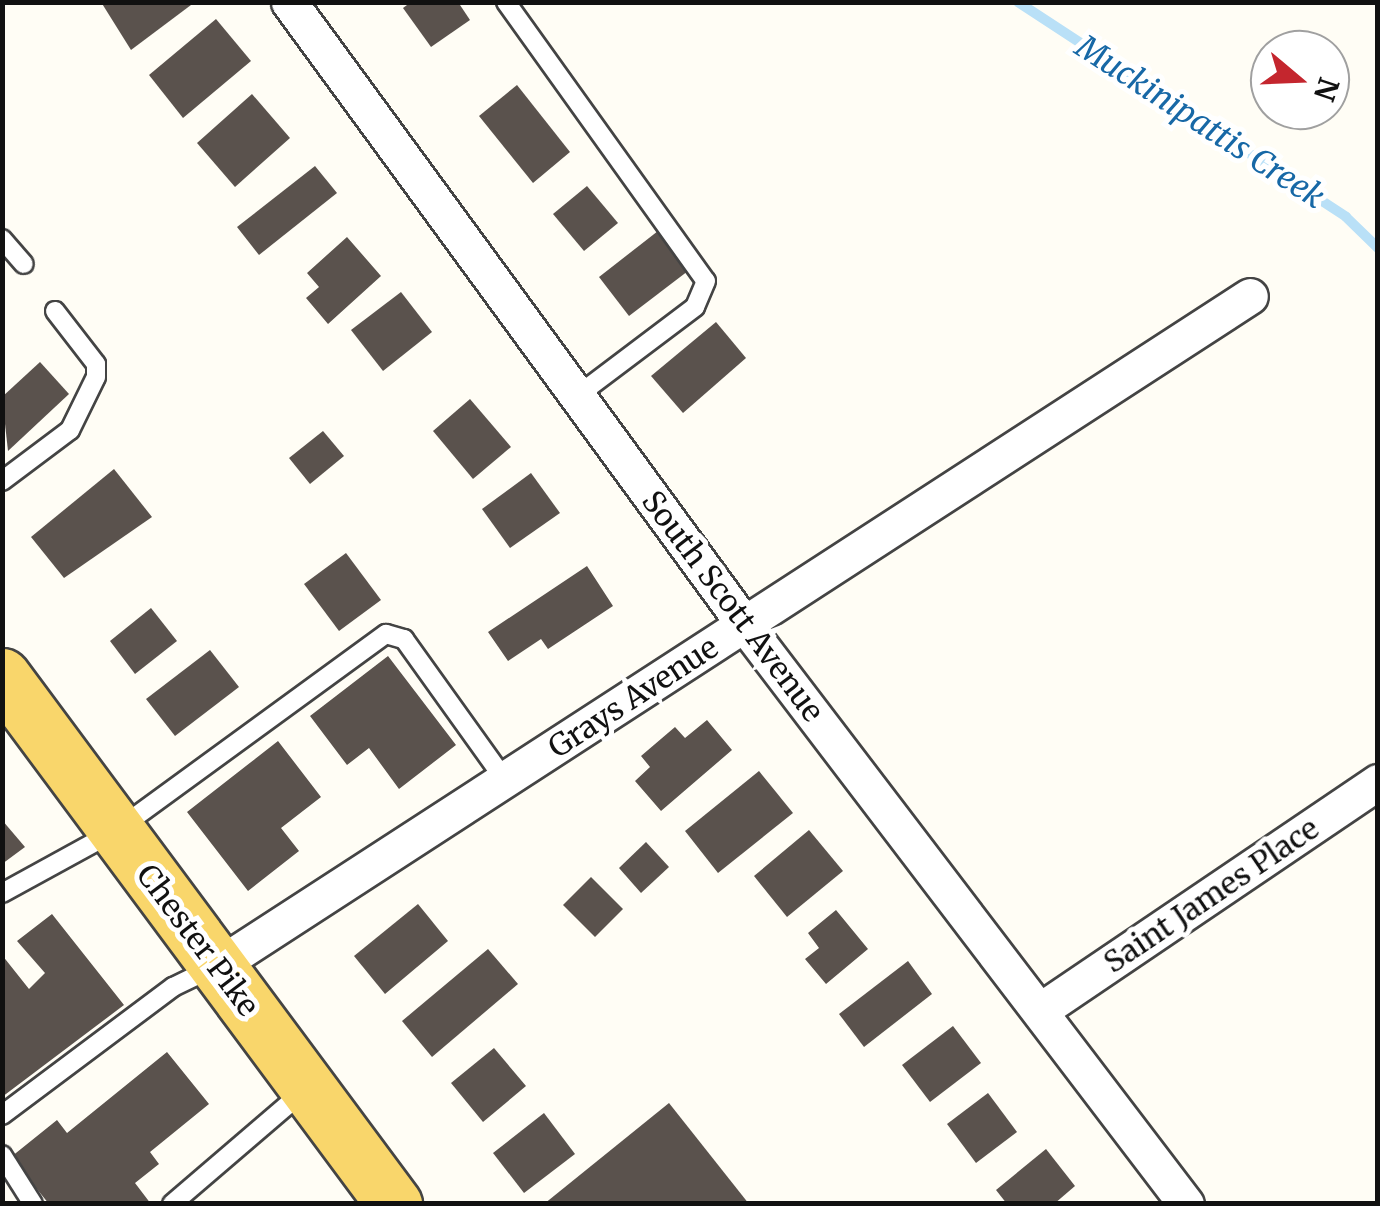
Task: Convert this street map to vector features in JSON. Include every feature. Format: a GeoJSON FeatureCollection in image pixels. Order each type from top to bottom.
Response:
{"type":"FeatureCollection","features":[{"type":"Feature","properties":{"kind":"main road","name":"Chester Pike"},"geometry":{"type":"LineString","coordinates":[[2,676],[394,1204]]}},
{"type":"Feature","properties":{"kind":"street","name":"South Scott Avenue"},"geometry":{"type":"LineString","coordinates":[[289,2],[744,624],[1044,1008],[1186,1204]]}},
{"type":"Feature","properties":{"kind":"street","name":"Grays Avenue"},"geometry":{"type":"LineString","coordinates":[[218,966],[1250,296]]}},
{"type":"Feature","properties":{"kind":"street","name":"Saint James Place"},"geometry":{"type":"LineString","coordinates":[[1044,1008],[1378,782]]}},
{"type":"Feature","properties":{"kind":"lane"},"geometry":{"type":"LineString","coordinates":[[506,2],[706,281],[695,308],[577,396]]}},
{"type":"Feature","properties":{"kind":"lane"},"geometry":{"type":"LineString","coordinates":[[2,239],[24,264]]}},
{"type":"Feature","properties":{"kind":"lane"},"geometry":{"type":"LineString","coordinates":[[2,482],[70,430],[96,376],[54,310]]}},
{"type":"Feature","properties":{"kind":"lane"},"geometry":{"type":"LineString","coordinates":[[2,893],[117,830],[386,634],[404,639],[504,780]]}},
{"type":"Feature","properties":{"kind":"lane"},"geometry":{"type":"LineString","coordinates":[[2,1115],[172,987],[218,966]]}},
{"type":"Feature","properties":{"kind":"lane"},"geometry":{"type":"LineString","coordinates":[[172,1204],[308,1088]]}},
{"type":"Feature","properties":{"kind":"lane"},"geometry":{"type":"LineString","coordinates":[[2,1156],[33,1204]]}},
{"type":"Feature","properties":{"kind":"building"},"geometry":{"type":"Polygon","coordinates":[[[101,2],[195,2],[131,50],[101,2]]]}},
{"type":"Feature","properties":{"kind":"building"},"geometry":{"type":"Polygon","coordinates":[[[411,2],[458,2],[470,20],[431,47],[403,8],[411,2]]]}},
{"type":"Feature","properties":{"kind":"building"},"geometry":{"type":"Polygon","coordinates":[[[216,19],[251,61],[183,118],[149,75],[216,19]]]}},
{"type":"Feature","properties":{"kind":"building"},"geometry":{"type":"Polygon","coordinates":[[[517,85],[570,152],[533,183],[479,116],[517,85]]]}},
{"type":"Feature","properties":{"kind":"building"},"geometry":{"type":"Polygon","coordinates":[[[252,94],[290,138],[235,187],[197,143],[252,94]]]}},
{"type":"Feature","properties":{"kind":"building"},"geometry":{"type":"Polygon","coordinates":[[[315,166],[337,193],[259,255],[237,227],[315,166]]]}},
{"type":"Feature","properties":{"kind":"building"},"geometry":{"type":"Polygon","coordinates":[[[587,186],[618,223],[584,251],[553,214],[587,186]]]}},
{"type":"Feature","properties":{"kind":"building"},"geometry":{"type":"Polygon","coordinates":[[[658,231],[688,271],[629,316],[599,277],[658,231]]]}},
{"type":"Feature","properties":{"kind":"building"},"geometry":{"type":"Polygon","coordinates":[[[347,237],[381,276],[328,324],[306,298],[319,287],[307,273],[347,237]]]}},
{"type":"Feature","properties":{"kind":"building"},"geometry":{"type":"Polygon","coordinates":[[[401,292],[432,332],[383,371],[351,330],[401,292]]]}},
{"type":"Feature","properties":{"kind":"building"},"geometry":{"type":"Polygon","coordinates":[[[716,322],[746,358],[683,413],[651,376],[716,322]]]}},
{"type":"Feature","properties":{"kind":"building"},"geometry":{"type":"Polygon","coordinates":[[[40,362],[69,394],[8,451],[2,397],[40,362]]]}},
{"type":"Feature","properties":{"kind":"building"},"geometry":{"type":"Polygon","coordinates":[[[470,399],[511,447],[473,479],[433,431],[470,399]]]}},
{"type":"Feature","properties":{"kind":"building"},"geometry":{"type":"Polygon","coordinates":[[[323,431],[344,456],[310,484],[289,458],[323,431]]]}},
{"type":"Feature","properties":{"kind":"building"},"geometry":{"type":"Polygon","coordinates":[[[114,469],[152,517],[64,578],[31,537],[114,469]]]}},
{"type":"Feature","properties":{"kind":"building"},"geometry":{"type":"Polygon","coordinates":[[[531,473],[560,513],[510,548],[482,509],[531,473]]]}},
{"type":"Feature","properties":{"kind":"building"},"geometry":{"type":"Polygon","coordinates":[[[346,553],[381,600],[339,631],[304,584],[346,553]]]}},
{"type":"Feature","properties":{"kind":"building"},"geometry":{"type":"Polygon","coordinates":[[[587,566],[613,606],[548,649],[541,639],[508,661],[488,632],[587,566]]]}},
{"type":"Feature","properties":{"kind":"building"},"geometry":{"type":"Polygon","coordinates":[[[151,608],[177,641],[135,674],[110,641],[151,608]]]}},
{"type":"Feature","properties":{"kind":"building"},"geometry":{"type":"Polygon","coordinates":[[[210,650],[239,687],[175,736],[146,699],[210,650]]]}},
{"type":"Feature","properties":{"kind":"building"},"geometry":{"type":"Polygon","coordinates":[[[388,656],[456,745],[399,789],[369,748],[347,765],[310,716],[388,656]]]}},
{"type":"Feature","properties":{"kind":"building"},"geometry":{"type":"Polygon","coordinates":[[[707,720],[732,750],[661,811],[635,781],[650,767],[641,756],[675,727],[685,738],[707,720]]]}},
{"type":"Feature","properties":{"kind":"building"},"geometry":{"type":"Polygon","coordinates":[[[278,741],[321,797],[281,828],[299,851],[248,891],[187,812],[278,741]]]}},
{"type":"Feature","properties":{"kind":"building"},"geometry":{"type":"Polygon","coordinates":[[[759,771],[793,813],[718,873],[685,831],[759,771]]]}},
{"type":"Feature","properties":{"kind":"building"},"geometry":{"type":"Polygon","coordinates":[[[2,820],[25,847],[2,864],[2,820]]]}},
{"type":"Feature","properties":{"kind":"building"},"geometry":{"type":"Polygon","coordinates":[[[809,830],[843,871],[787,917],[754,876],[809,830]]]}},
{"type":"Feature","properties":{"kind":"building"},"geometry":{"type":"Polygon","coordinates":[[[646,842],[669,867],[641,893],[619,868],[646,842]]]}},
{"type":"Feature","properties":{"kind":"building"},"geometry":{"type":"Polygon","coordinates":[[[591,877],[623,909],[595,937],[563,905],[591,877]]]}},
{"type":"Feature","properties":{"kind":"building"},"geometry":{"type":"Polygon","coordinates":[[[418,904],[448,941],[385,994],[354,956],[418,904]]]}},
{"type":"Feature","properties":{"kind":"building"},"geometry":{"type":"Polygon","coordinates":[[[836,910],[868,949],[826,984],[805,959],[819,948],[808,933],[836,910]]]}},
{"type":"Feature","properties":{"kind":"building"},"geometry":{"type":"Polygon","coordinates":[[[52,914],[124,1005],[2,1097],[2,955],[29,989],[45,973],[17,941],[52,914]]]}},
{"type":"Feature","properties":{"kind":"building"},"geometry":{"type":"Polygon","coordinates":[[[488,949],[518,984],[432,1057],[402,1021],[488,949]]]}},
{"type":"Feature","properties":{"kind":"building"},"geometry":{"type":"Polygon","coordinates":[[[908,961],[932,994],[864,1047],[839,1014],[908,961]]]}},
{"type":"Feature","properties":{"kind":"building"},"geometry":{"type":"Polygon","coordinates":[[[953,1026],[981,1063],[930,1102],[902,1065],[953,1026]]]}},
{"type":"Feature","properties":{"kind":"building"},"geometry":{"type":"Polygon","coordinates":[[[494,1048],[526,1086],[483,1122],[451,1083],[494,1048]]]}},
{"type":"Feature","properties":{"kind":"building"},"geometry":{"type":"Polygon","coordinates":[[[167,1052],[209,1104],[150,1152],[159,1164],[135,1183],[151,1204],[49,1204],[11,1157],[57,1120],[67,1133],[167,1052]]]}},
{"type":"Feature","properties":{"kind":"building"},"geometry":{"type":"Polygon","coordinates":[[[988,1093],[1017,1132],[976,1163],[947,1124],[988,1093]]]}},
{"type":"Feature","properties":{"kind":"building"},"geometry":{"type":"Polygon","coordinates":[[[669,1103],[749,1204],[544,1204],[669,1103]]]}},
{"type":"Feature","properties":{"kind":"building"},"geometry":{"type":"Polygon","coordinates":[[[544,1113],[575,1154],[524,1193],[493,1153],[544,1113]]]}},
{"type":"Feature","properties":{"kind":"building"},"geometry":{"type":"Polygon","coordinates":[[[1046,1149],[1075,1186],[1054,1204],[1007,1204],[996,1190],[1046,1149]]]}},
{"type":"Feature","properties":{"kind":"waterway","name":"Muckinipattis Creek"},"geometry":{"type":"LineString","coordinates":[[1018,2],[1346,217],[1378,248]]}}]}
